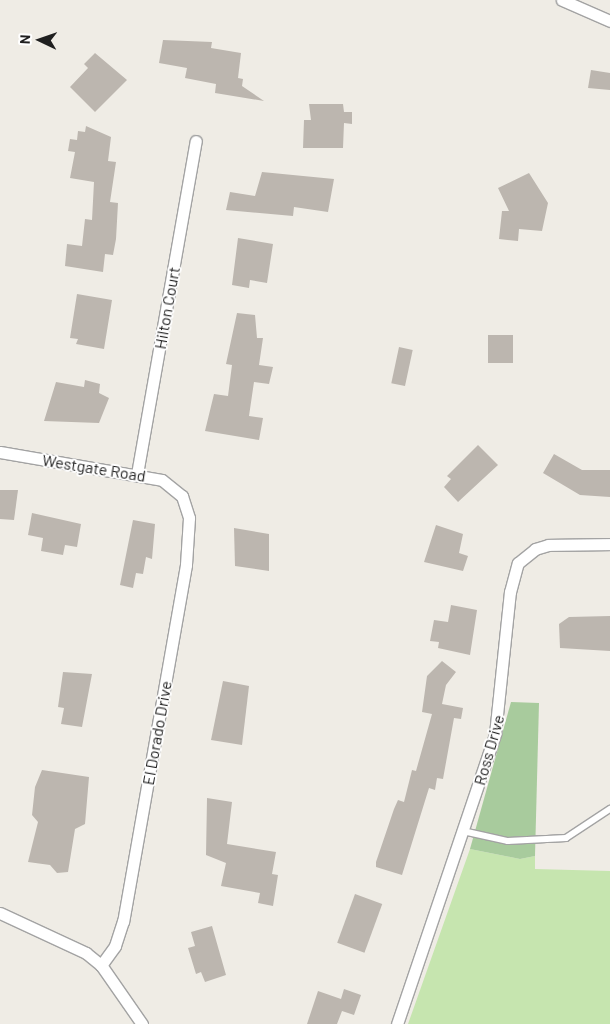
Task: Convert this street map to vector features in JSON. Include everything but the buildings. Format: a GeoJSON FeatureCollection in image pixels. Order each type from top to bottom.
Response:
{"type":"FeatureCollection","features":[{"type":"Feature","properties":{"kind":"street"},"geometry":{"type":"LineString","coordinates":[[562,0],[610,21]]}},
{"type":"Feature","properties":{"kind":"street","name":"Hilton Court"},"geometry":{"type":"LineString","coordinates":[[137,474],[196,141]]}},
{"type":"Feature","properties":{"kind":"street","name":"Westgate Road"},"geometry":{"type":"LineString","coordinates":[[0,452],[137,474],[162,480],[182,496]]}},
{"type":"Feature","properties":{"kind":"street","name":"El Dorado Drive"},"geometry":{"type":"LineString","coordinates":[[101,965],[120,934],[147,795],[189,548],[189,518],[182,496]]}},
{"type":"Feature","properties":{"kind":"street","name":"Ross Drive"},"geometry":{"type":"LineString","coordinates":[[397,1024],[464,831],[500,712],[510,592],[518,563],[530,552],[548,545],[610,544]]}},
{"type":"Feature","properties":{"kind":"street"},"geometry":{"type":"LineString","coordinates":[[0,913],[64,941],[101,965],[142,1024]]}},
{"type":"Feature","properties":{"kind":"lane"},"geometry":{"type":"LineString","coordinates":[[464,831],[533,843],[566,838],[610,809]]}},
{"type":"Feature","properties":{"kind":"green space"},"geometry":{"type":"Polygon","coordinates":[[[511,702],[539,703],[535,856],[520,859],[470,849],[511,702]]]}},
{"type":"Feature","properties":{"kind":"green space"},"geometry":{"type":"Polygon","coordinates":[[[470,849],[520,859],[535,856],[535,869],[610,871],[610,1024],[408,1024],[470,849]]]}}]}
